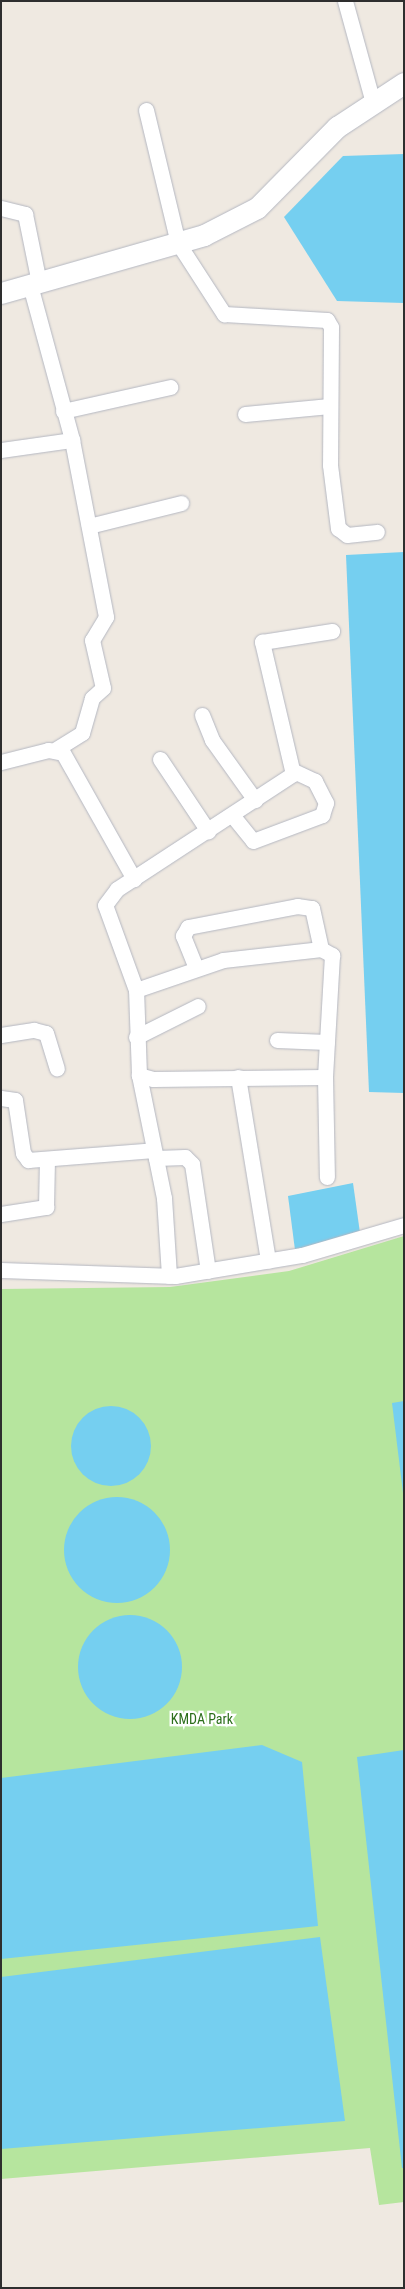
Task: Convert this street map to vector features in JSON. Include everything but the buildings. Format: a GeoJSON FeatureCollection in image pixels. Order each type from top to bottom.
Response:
{"type":"FeatureCollection","features":[{"type":"Feature","properties":{"kind":"main road"},"geometry":{"type":"LineString","coordinates":[[1,293],[178,243],[257,208],[337,127],[404,83]]}},
{"type":"Feature","properties":{"kind":"street"},"geometry":{"type":"LineString","coordinates":[[345,1],[373,103]]}},
{"type":"Feature","properties":{"kind":"street"},"geometry":{"type":"LineString","coordinates":[[146,110],[178,243],[224,314],[327,320],[331,327],[330,406],[338,528],[347,535],[378,532]]}},
{"type":"Feature","properties":{"kind":"street"},"geometry":{"type":"LineString","coordinates":[[1,208],[25,214],[35,284],[63,411],[72,440],[106,617],[92,640],[104,684],[89,705],[82,733],[55,750],[1,762]]}},
{"type":"Feature","properties":{"kind":"street"},"geometry":{"type":"LineString","coordinates":[[63,411],[170,387]]}},
{"type":"Feature","properties":{"kind":"street"},"geometry":{"type":"LineString","coordinates":[[245,414],[330,406]]}},
{"type":"Feature","properties":{"kind":"street"},"geometry":{"type":"LineString","coordinates":[[1,450],[72,440]]}},
{"type":"Feature","properties":{"kind":"street"},"geometry":{"type":"LineString","coordinates":[[88,526],[181,503]]}},
{"type":"Feature","properties":{"kind":"street"},"geometry":{"type":"LineString","coordinates":[[232,814],[253,841],[322,815],[326,803],[314,781],[294,771],[262,642],[332,631]]}},
{"type":"Feature","properties":{"kind":"street"},"geometry":{"type":"LineString","coordinates":[[202,715],[212,740],[255,800]]}},
{"type":"Feature","properties":{"kind":"street"},"geometry":{"type":"LineString","coordinates":[[55,750],[71,761],[134,879]]}},
{"type":"Feature","properties":{"kind":"street"},"geometry":{"type":"LineString","coordinates":[[160,759],[208,831]]}},
{"type":"Feature","properties":{"kind":"street"},"geometry":{"type":"LineString","coordinates":[[169,1276],[170,1251],[155,1154],[139,1075],[136,1037],[136,990],[105,905],[134,879],[255,800],[294,771]]}},
{"type":"Feature","properties":{"kind":"street"},"geometry":{"type":"LineString","coordinates":[[196,968],[183,936],[188,927],[297,906],[312,908],[321,949],[334,960],[325,1077],[327,1177]]}},
{"type":"Feature","properties":{"kind":"street"},"geometry":{"type":"LineString","coordinates":[[136,990],[223,960],[321,949]]}},
{"type":"Feature","properties":{"kind":"street"},"geometry":{"type":"LineString","coordinates":[[136,1037],[198,1006]]}},
{"type":"Feature","properties":{"kind":"street"},"geometry":{"type":"LineString","coordinates":[[1,1035],[34,1030],[46,1033],[57,1068]]}},
{"type":"Feature","properties":{"kind":"street"},"geometry":{"type":"LineString","coordinates":[[277,1040],[327,1042]]}},
{"type":"Feature","properties":{"kind":"street"},"geometry":{"type":"LineString","coordinates":[[139,1075],[152,1079],[325,1077]]}},
{"type":"Feature","properties":{"kind":"street"},"geometry":{"type":"LineString","coordinates":[[238,1078],[268,1262]]}},
{"type":"Feature","properties":{"kind":"street"},"geometry":{"type":"LineString","coordinates":[[1,1098],[11,1097],[18,1106],[25,1158],[47,1160],[155,1154],[185,1157],[192,1164],[208,1270]]}},
{"type":"Feature","properties":{"kind":"street"},"geometry":{"type":"LineString","coordinates":[[1,1214],[46,1207],[47,1160]]}},
{"type":"Feature","properties":{"kind":"street"},"geometry":{"type":"LineString","coordinates":[[1,1270],[169,1276],[268,1262],[404,1225]]}},
{"type":"Feature","properties":{"kind":"green space","name":"KMDA Park"},"geometry":{"type":"Polygon","coordinates":[[[404,1236],[404,2202],[379,2205],[370,2148],[1,2179],[1,1289],[170,1287],[289,1271],[404,1236]]]}},
{"type":"Feature","properties":{"kind":"water"},"geometry":{"type":"Polygon","coordinates":[[[404,154],[404,303],[337,301],[284,217],[343,156],[404,154]]]}},
{"type":"Feature","properties":{"kind":"water"},"geometry":{"type":"Polygon","coordinates":[[[404,552],[404,1093],[369,1092],[346,555],[404,552]]]}},
{"type":"Feature","properties":{"kind":"water"},"geometry":{"type":"Polygon","coordinates":[[[353,1183],[360,1233],[295,1250],[288,1196],[353,1183]]]}},
{"type":"Feature","properties":{"kind":"water"},"geometry":{"type":"Polygon","coordinates":[[[404,1401],[404,1501],[392,1403],[404,1401]]]}},
{"type":"Feature","properties":{"kind":"water"},"geometry":{"type":"Polygon","coordinates":[[[111,1406],[126,1409],[139,1418],[148,1431],[151,1446],[148,1461],[139,1474],[126,1483],[111,1486],[96,1483],[83,1474],[74,1461],[71,1446],[74,1431],[83,1418],[96,1409],[111,1406]]]}},
{"type":"Feature","properties":{"kind":"water"},"geometry":{"type":"Polygon","coordinates":[[[117,1497],[137,1501],[155,1512],[166,1530],[170,1550],[166,1570],[155,1588],[137,1599],[117,1603],[97,1599],[79,1588],[68,1570],[64,1550],[68,1530],[79,1512],[97,1501],[117,1497]]]}},
{"type":"Feature","properties":{"kind":"water"},"geometry":{"type":"Polygon","coordinates":[[[130,1615],[150,1619],[159,1623],[167,1630],[174,1638],[178,1647],[182,1667],[178,1687],[174,1696],[167,1704],[159,1711],[150,1715],[130,1719],[110,1715],[101,1711],[93,1704],[86,1696],[82,1687],[78,1667],[82,1647],[86,1638],[93,1630],[101,1623],[110,1619],[130,1615]]]}},
{"type":"Feature","properties":{"kind":"water"},"geometry":{"type":"Polygon","coordinates":[[[262,1745],[302,1762],[318,1926],[1,1959],[1,1778],[262,1745]]]}},
{"type":"Feature","properties":{"kind":"water"},"geometry":{"type":"Polygon","coordinates":[[[404,1750],[404,2168],[402,2168],[357,1757],[404,1750]]]}},
{"type":"Feature","properties":{"kind":"water"},"geometry":{"type":"Polygon","coordinates":[[[320,1937],[345,2121],[1,2149],[1,1977],[320,1937]]]}}]}
